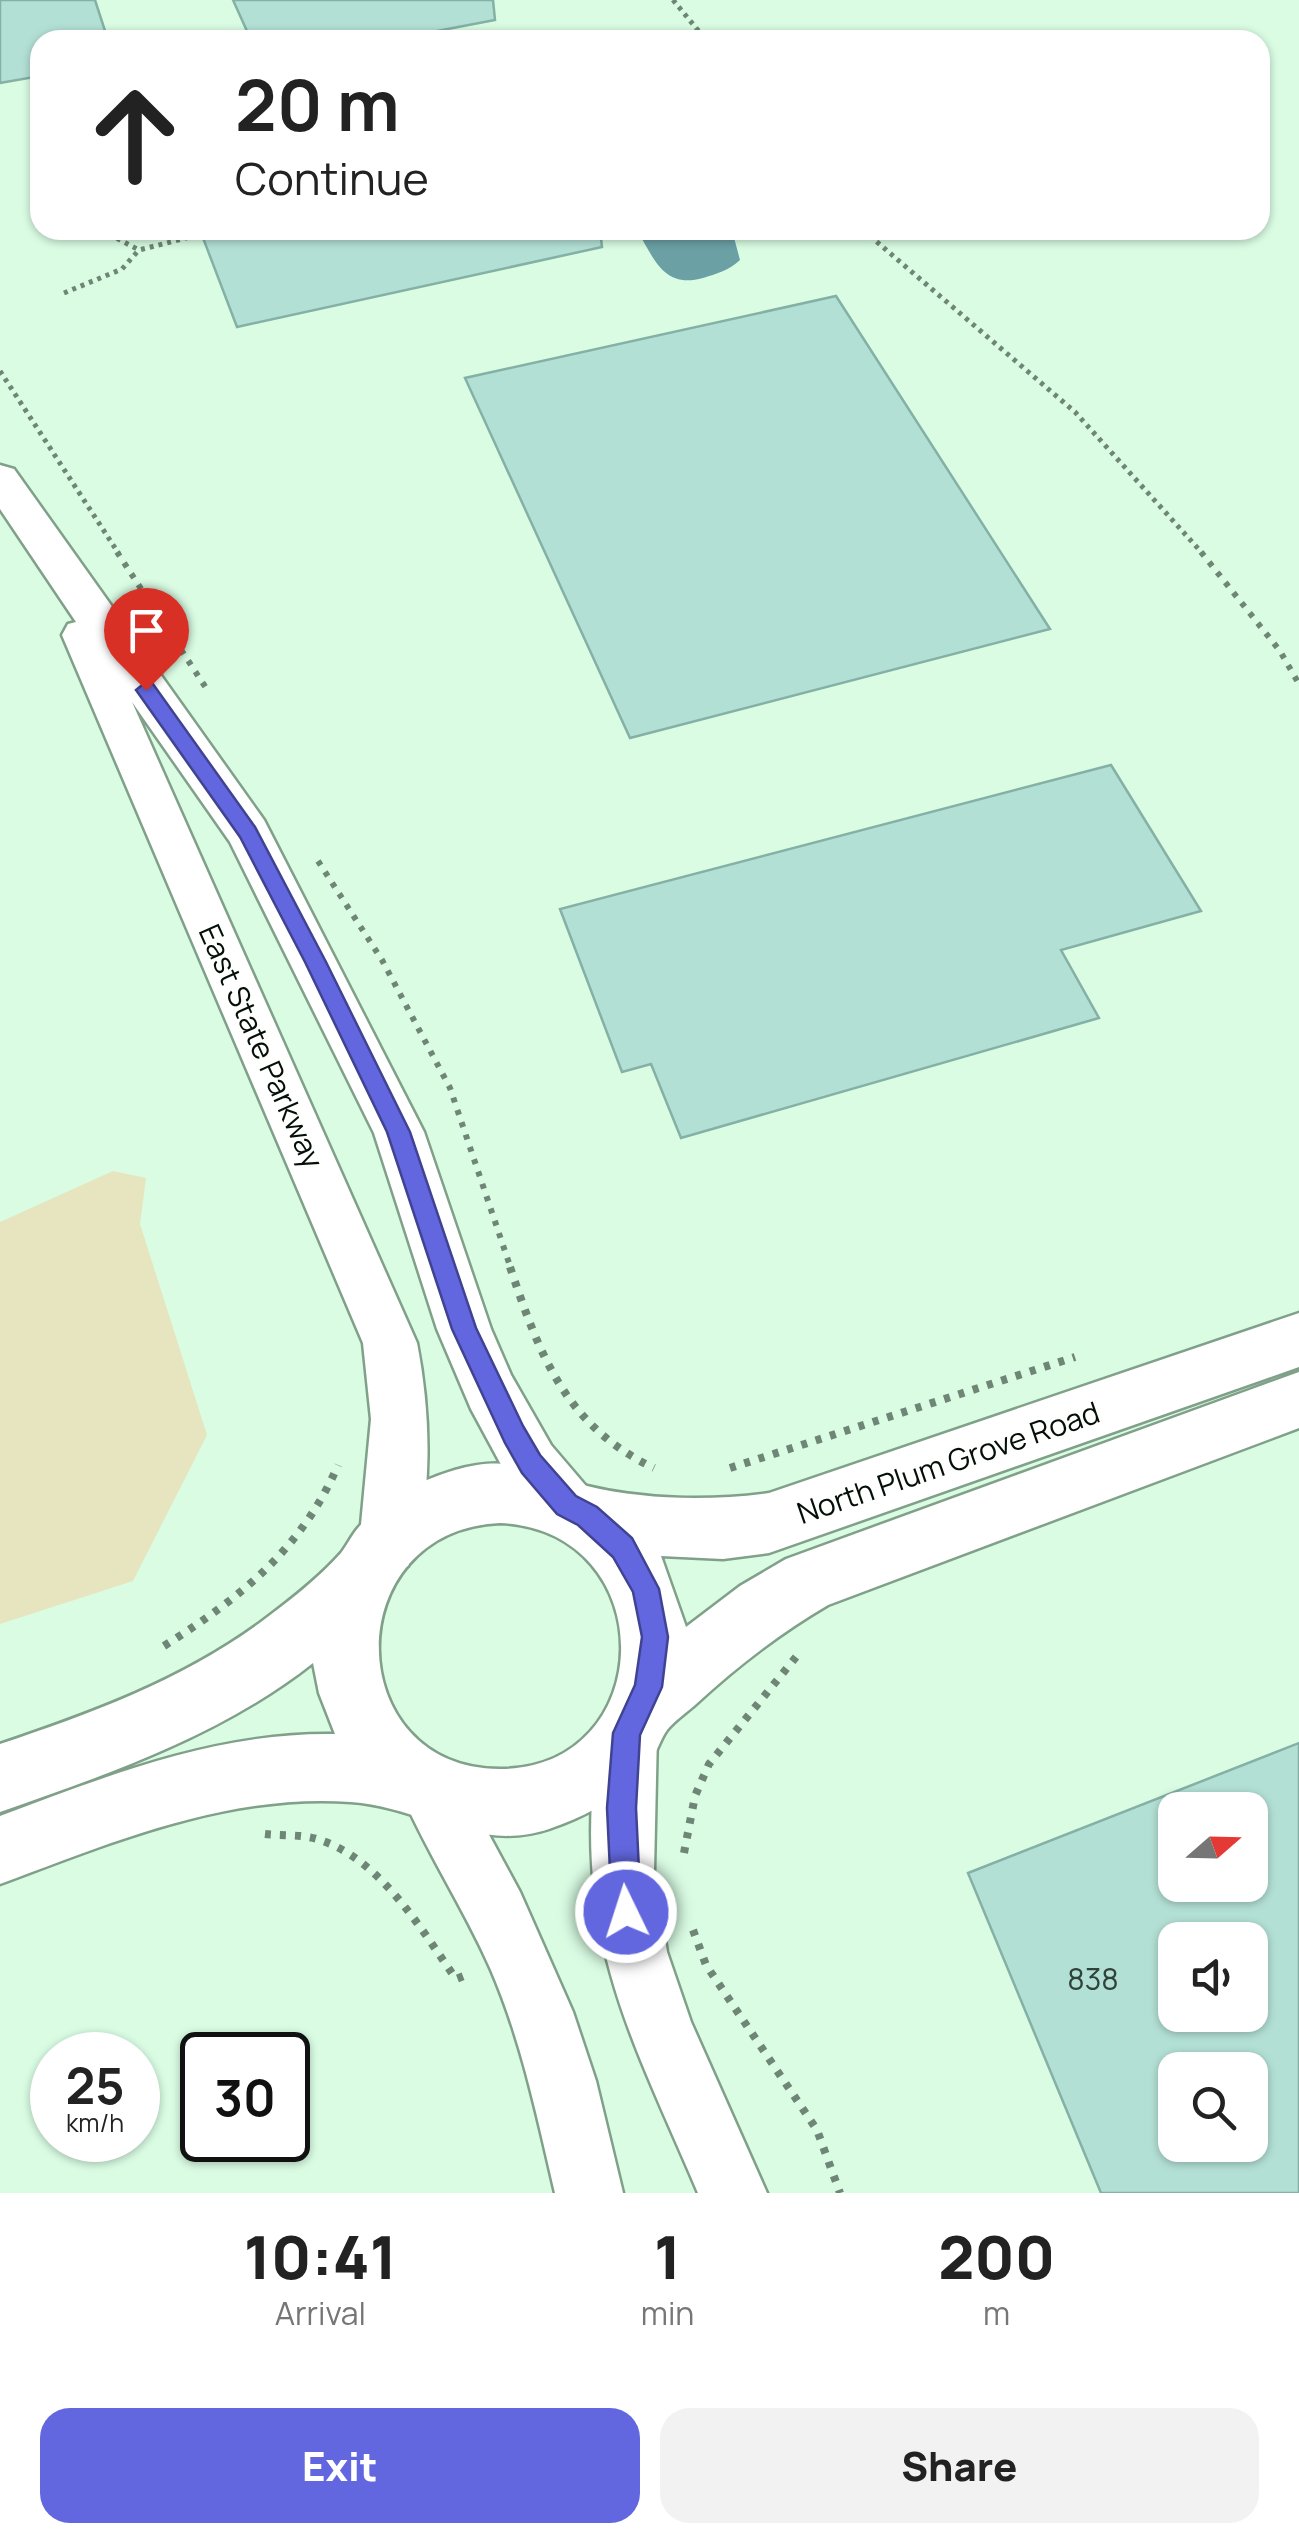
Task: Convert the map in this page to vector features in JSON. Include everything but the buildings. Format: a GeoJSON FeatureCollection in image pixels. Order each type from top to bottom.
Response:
{"type":"FeatureCollection","features":[{"type":"Feature","properties":{"kind":"street","name":"East State Parkway"},"geometry":{"type":"LineString","coordinates":[[0,478],[248,832],[399,1132],[464,1329],[490,1390],[531,1464],[577,1510]]}},
{"type":"Feature","properties":{"kind":"street","name":"East State Parkway"},"geometry":{"type":"LineString","coordinates":[[54,560],[125,738],[239,990],[390,1342],[399,1384],[400,1442],[380,1556]]}},
{"type":"Feature","properties":{"kind":"street","name":"North Plum Grove Road"},"geometry":{"type":"LineString","coordinates":[[577,1510],[693,1529],[769,1524],[1299,1340]]}},
{"type":"Feature","properties":{"kind":"street","name":"North Plum Grove Road"},"geometry":{"type":"LineString","coordinates":[[633,1722],[721,1640],[778,1598],[809,1582],[1299,1400]]}},
{"type":"Feature","properties":{"kind":"street"},"geometry":{"type":"LineString","coordinates":[[0,1778],[133,1732],[280,1649],[432,1511],[485,1494],[540,1496],[577,1510],[622,1548],[636,1567],[652,1612],[654,1662],[633,1722],[623,1858],[626,1912],[638,1964],[733,2193]]}},
{"type":"Feature","properties":{"kind":"street"},"geometry":{"type":"LineString","coordinates":[[380,1556],[351,1614],[346,1639],[350,1691],[371,1739],[419,1783],[474,1862],[553,2048],[589,2193]]}},
{"type":"Feature","properties":{"kind":"street"},"geometry":{"type":"LineString","coordinates":[[0,1850],[184,1784],[230,1773],[319,1765],[360,1766],[483,1804],[538,1798],[588,1773],[633,1722]]}},
{"type":"Feature","properties":{"kind":"path"},"geometry":{"type":"LineString","coordinates":[[673,0],[698,30]]}},
{"type":"Feature","properties":{"kind":"path"},"geometry":{"type":"LineString","coordinates":[[120,240],[139,250]]}},
{"type":"Feature","properties":{"kind":"path"},"geometry":{"type":"LineString","coordinates":[[64,294],[122,269],[139,250],[178,240]]}},
{"type":"Feature","properties":{"kind":"path"},"geometry":{"type":"LineString","coordinates":[[875,240],[1076,412],[1200,551],[1280,651],[1299,684]]}},
{"type":"Feature","properties":{"kind":"path"},"geometry":{"type":"LineString","coordinates":[[716,1473],[1080,1356]]}},
{"type":"Feature","properties":{"kind":"path"},"geometry":{"type":"LineString","coordinates":[[568,1396],[608,1440],[644,1464],[661,1470]]}},
{"type":"Feature","properties":{"kind":"path"},"geometry":{"type":"LineString","coordinates":[[156,1652],[223,1608],[286,1554],[327,1494],[341,1456]]}},
{"type":"Feature","properties":{"kind":"path"},"geometry":{"type":"LineString","coordinates":[[684,1870],[693,1801],[710,1761],[784,1680],[800,1649]]}},
{"type":"Feature","properties":{"kind":"path"},"geometry":{"type":"LineString","coordinates":[[253,1832],[323,1840],[364,1866],[407,1910],[456,1980]]}},
{"type":"Feature","properties":{"kind":"path"},"geometry":{"type":"LineString","coordinates":[[691,1922],[706,1965],[817,2130],[840,2193]]}},
{"type":"Feature","properties":{"kind":"shaded area"},"geometry":{"type":"Polygon","coordinates":[[[113,1171],[146,1178],[140,1224],[207,1435],[133,1581],[0,1624],[0,1222],[113,1171]]]}},
{"type":"Feature","properties":{"kind":"water"},"geometry":{"type":"Polygon","coordinates":[[[643,240],[735,240],[740,260],[703,278],[679,279],[662,269],[643,240]]]}},
{"type":"Feature","properties":{"kind":"route"},"geometry":{"type":"LineString","coordinates":[[146,690],[248,832],[315,962],[399,1132],[464,1329],[514,1434],[531,1464],[566,1505],[588,1516],[622,1548],[646,1589],[655,1637],[654,1662],[649,1687],[626,1733],[622,1808],[626,1912]]}}]}
